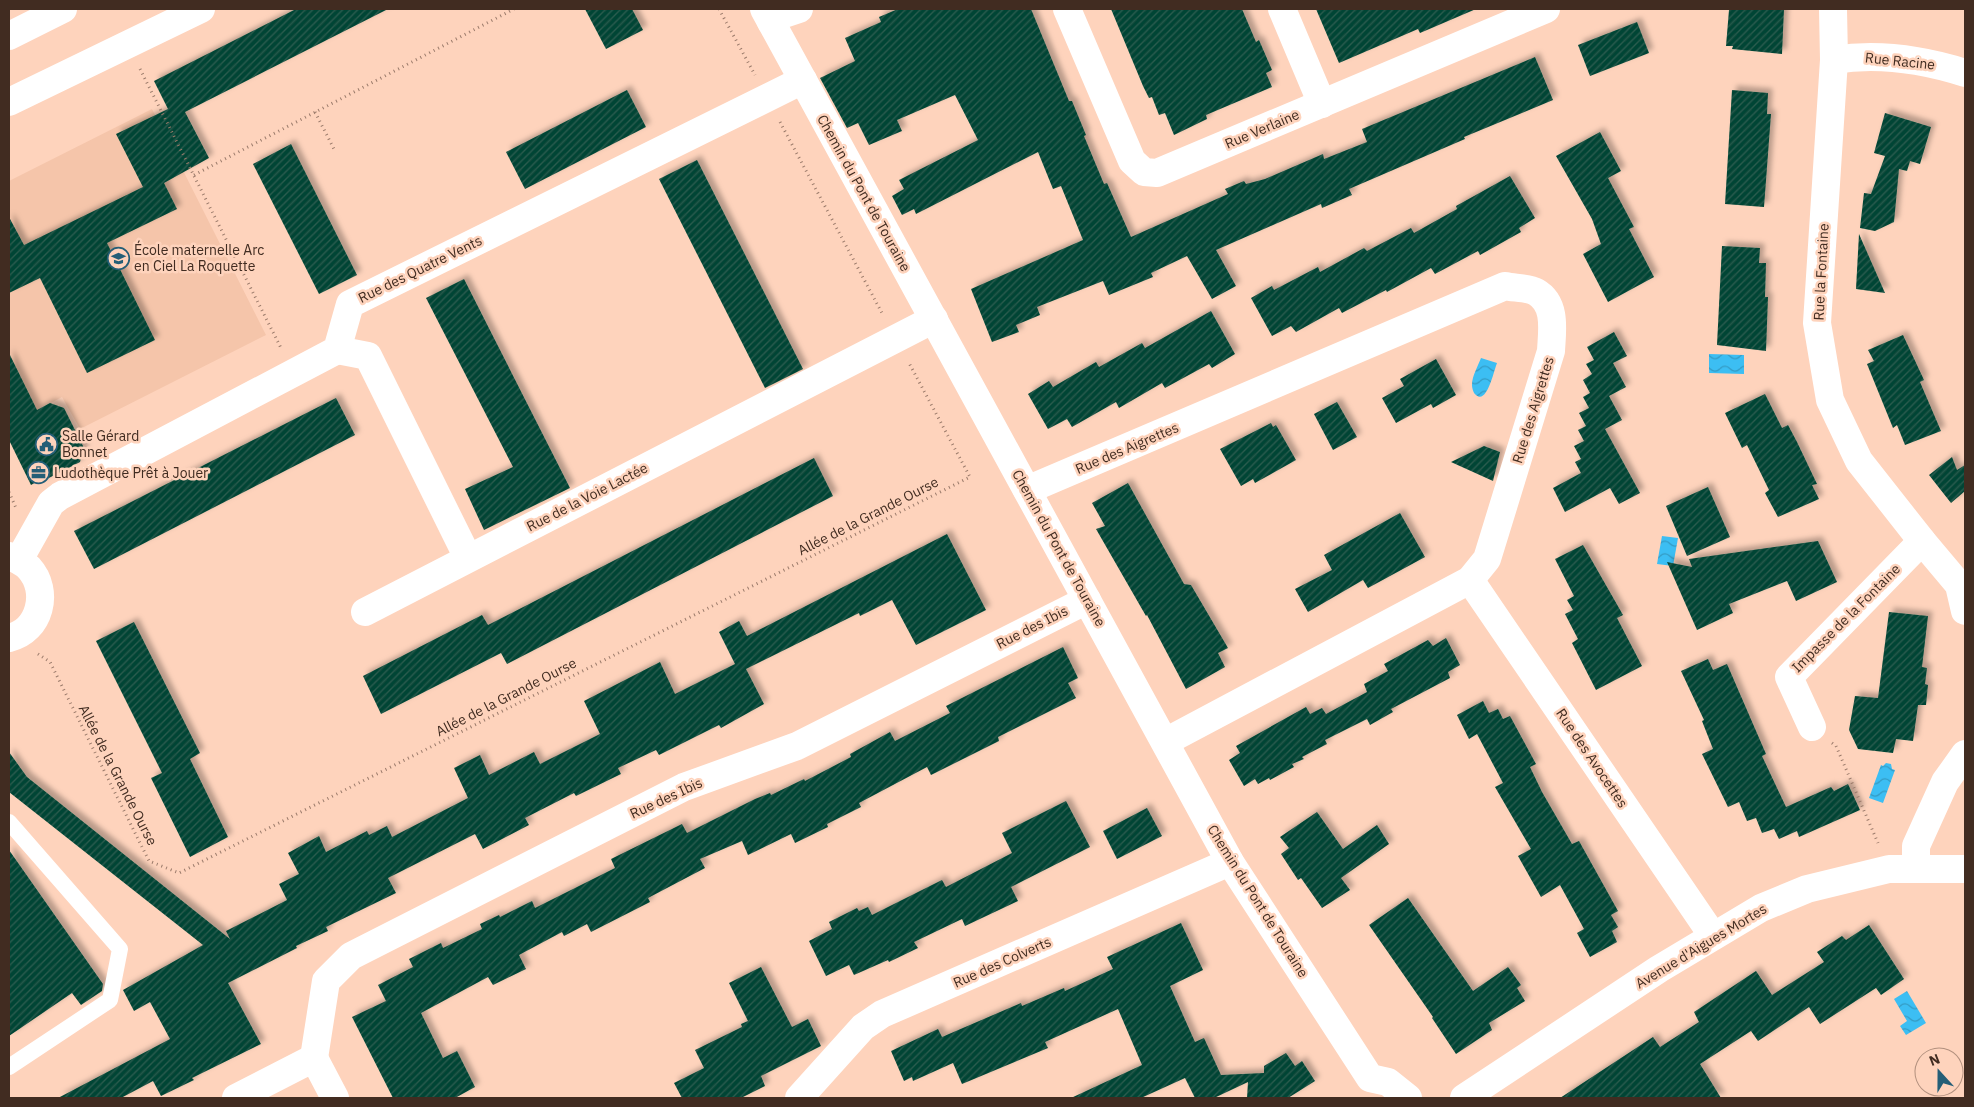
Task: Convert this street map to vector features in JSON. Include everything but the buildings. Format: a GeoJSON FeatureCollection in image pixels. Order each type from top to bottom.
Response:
{"type":"FeatureCollection","features":[{"type":"Feature","properties":{"kind":"street"},"geometry":{"type":"LineString","coordinates":[[9,36],[63,9]]}},
{"type":"Feature","properties":{"kind":"street"},"geometry":{"type":"LineString","coordinates":[[9,102],[201,9]]}},
{"type":"Feature","properties":{"kind":"street"},"geometry":{"type":"LineString","coordinates":[[767,15],[781,15],[799,9]]}},
{"type":"Feature","properties":{"kind":"street","name":"Rue Verlaine"},"geometry":{"type":"LineString","coordinates":[[1067,9],[1132,162],[1144,172],[1157,173],[1546,9]]}},
{"type":"Feature","properties":{"kind":"street"},"geometry":{"type":"LineString","coordinates":[[1282,9],[1322,104]]}},
{"type":"Feature","properties":{"kind":"street","name":"Rue la Fontaine"},"geometry":{"type":"LineString","coordinates":[[1833,9],[1834,60],[1817,323],[1830,400],[1859,461],[1922,542],[1962,583],[1965,611]]}},
{"type":"Feature","properties":{"kind":"street","name":"Chemin du Pont de Touraine"},"geometry":{"type":"LineString","coordinates":[[767,15],[1230,862],[1367,1088],[1388,1082],[1408,1098]]}},
{"type":"Feature","properties":{"kind":"street","name":"Rue Racine"},"geometry":{"type":"LineString","coordinates":[[1834,60],[1857,56],[1933,63],[1965,73]]}},
{"type":"Feature","properties":{"kind":"street","name":"Rue des Quatre Vents"},"geometry":{"type":"LineString","coordinates":[[337,350],[350,304],[803,80]]}},
{"type":"Feature","properties":{"kind":"street","name":"Rue des Aigrettes"},"geometry":{"type":"LineString","coordinates":[[1027,490],[1505,286],[1536,292],[1547,302],[1552,316],[1552,350],[1487,559],[1470,580],[1165,742]]}},
{"type":"Feature","properties":{"kind":"street","name":"Rue de la Voie Lactée"},"geometry":{"type":"LineString","coordinates":[[365,612],[934,319]]}},
{"type":"Feature","properties":{"kind":"street"},"geometry":{"type":"LineString","coordinates":[[11,638],[31,624],[37,614],[40,603],[40,590],[36,579],[29,568],[14,558],[50,503],[337,350],[368,356],[468,558]]}},
{"type":"Feature","properties":{"kind":"street","name":"Impasse de la Fontaine"},"geometry":{"type":"LineString","coordinates":[[1812,727],[1789,677],[1922,542]]}},
{"type":"Feature","properties":{"kind":"street","name":"Rue des Avocettes"},"geometry":{"type":"LineString","coordinates":[[1470,580],[1713,936]]}},
{"type":"Feature","properties":{"kind":"street","name":"Rue des Ibis"},"geometry":{"type":"LineString","coordinates":[[314,1058],[326,981],[351,956],[684,787],[797,746],[1087,600]]}},
{"type":"Feature","properties":{"kind":"street"},"geometry":{"type":"LineString","coordinates":[[1902,868],[1916,846],[1945,782],[1965,754]]}},
{"type":"Feature","properties":{"kind":"street","name":"Rue des Colverts"},"geometry":{"type":"LineString","coordinates":[[799,1098],[863,1027],[882,1014],[1230,862]]}},
{"type":"Feature","properties":{"kind":"street","name":"Avenue d'Aigues Mortes"},"geometry":{"type":"LineString","coordinates":[[1464,1098],[1660,969],[1761,908],[1807,889],[1902,868],[1965,868]]}},
{"type":"Feature","properties":{"kind":"street"},"geometry":{"type":"LineString","coordinates":[[236,1098],[314,1058],[335,1098]]}},
{"type":"Feature","properties":{"kind":"lane"},"geometry":{"type":"LineString","coordinates":[[9,822],[120,949],[110,1000],[9,1067]]}},
{"type":"Feature","properties":{"kind":"path"},"geometry":{"type":"LineString","coordinates":[[194,175],[514,9]]}},
{"type":"Feature","properties":{"kind":"path"},"geometry":{"type":"LineString","coordinates":[[719,9],[896,339]]}},
{"type":"Feature","properties":{"kind":"path"},"geometry":{"type":"LineString","coordinates":[[128,44],[294,373]]}},
{"type":"Feature","properties":{"kind":"path"},"geometry":{"type":"LineString","coordinates":[[315,112],[334,149]]}},
{"type":"Feature","properties":{"kind":"path","name":"Allée de la Grande Ourse"},"geometry":{"type":"LineString","coordinates":[[11,638],[50,662],[149,861],[179,874],[970,478],[896,339]]}},
{"type":"Feature","properties":{"kind":"path"},"geometry":{"type":"LineString","coordinates":[[1812,727],[1836,746],[1902,868]]}},
{"type":"Feature","properties":{"kind":"shaded area","name":"École maternelle Arc en Ciel La Roquette"},"geometry":{"type":"Polygon","coordinates":[[[152,109],[266,335],[80,429],[62,397],[9,425],[9,181],[152,109]]]}},
{"type":"Feature","properties":{"kind":"water"},"geometry":{"type":"Polygon","coordinates":[[[1709,354],[1744,355],[1744,374],[1709,373],[1709,354]]]}},
{"type":"Feature","properties":{"kind":"water"},"geometry":{"type":"Polygon","coordinates":[[[1481,358],[1497,363],[1487,391],[1480,397],[1474,393],[1472,382],[1481,358]]]}},
{"type":"Feature","properties":{"kind":"water"},"geometry":{"type":"Polygon","coordinates":[[[1662,536],[1678,538],[1673,566],[1657,564],[1662,536]]]}},
{"type":"Feature","properties":{"kind":"water"},"geometry":{"type":"Polygon","coordinates":[[[1886,763],[1891,764],[1892,769],[1895,770],[1883,803],[1869,798],[1881,765],[1883,766],[1886,763]]]}},
{"type":"Feature","properties":{"kind":"water"},"geometry":{"type":"Polygon","coordinates":[[[1907,991],[1926,1023],[1906,1035],[1900,1026],[1907,1021],[1894,999],[1907,991]]]}},
{"type":"Feature","properties":{"kind":"place","name":"École maternelle Arc en Ciel La Roquette"},"geometry":{"type":"Point","coordinates":[118,258]}},
{"type":"Feature","properties":{"kind":"place","name":"Salle Gérard Bonnet"},"geometry":{"type":"Point","coordinates":[46,444]}},
{"type":"Feature","properties":{"kind":"place","name":"Ludothèque Prêt à Jouer"},"geometry":{"type":"Point","coordinates":[38,473]}}]}
